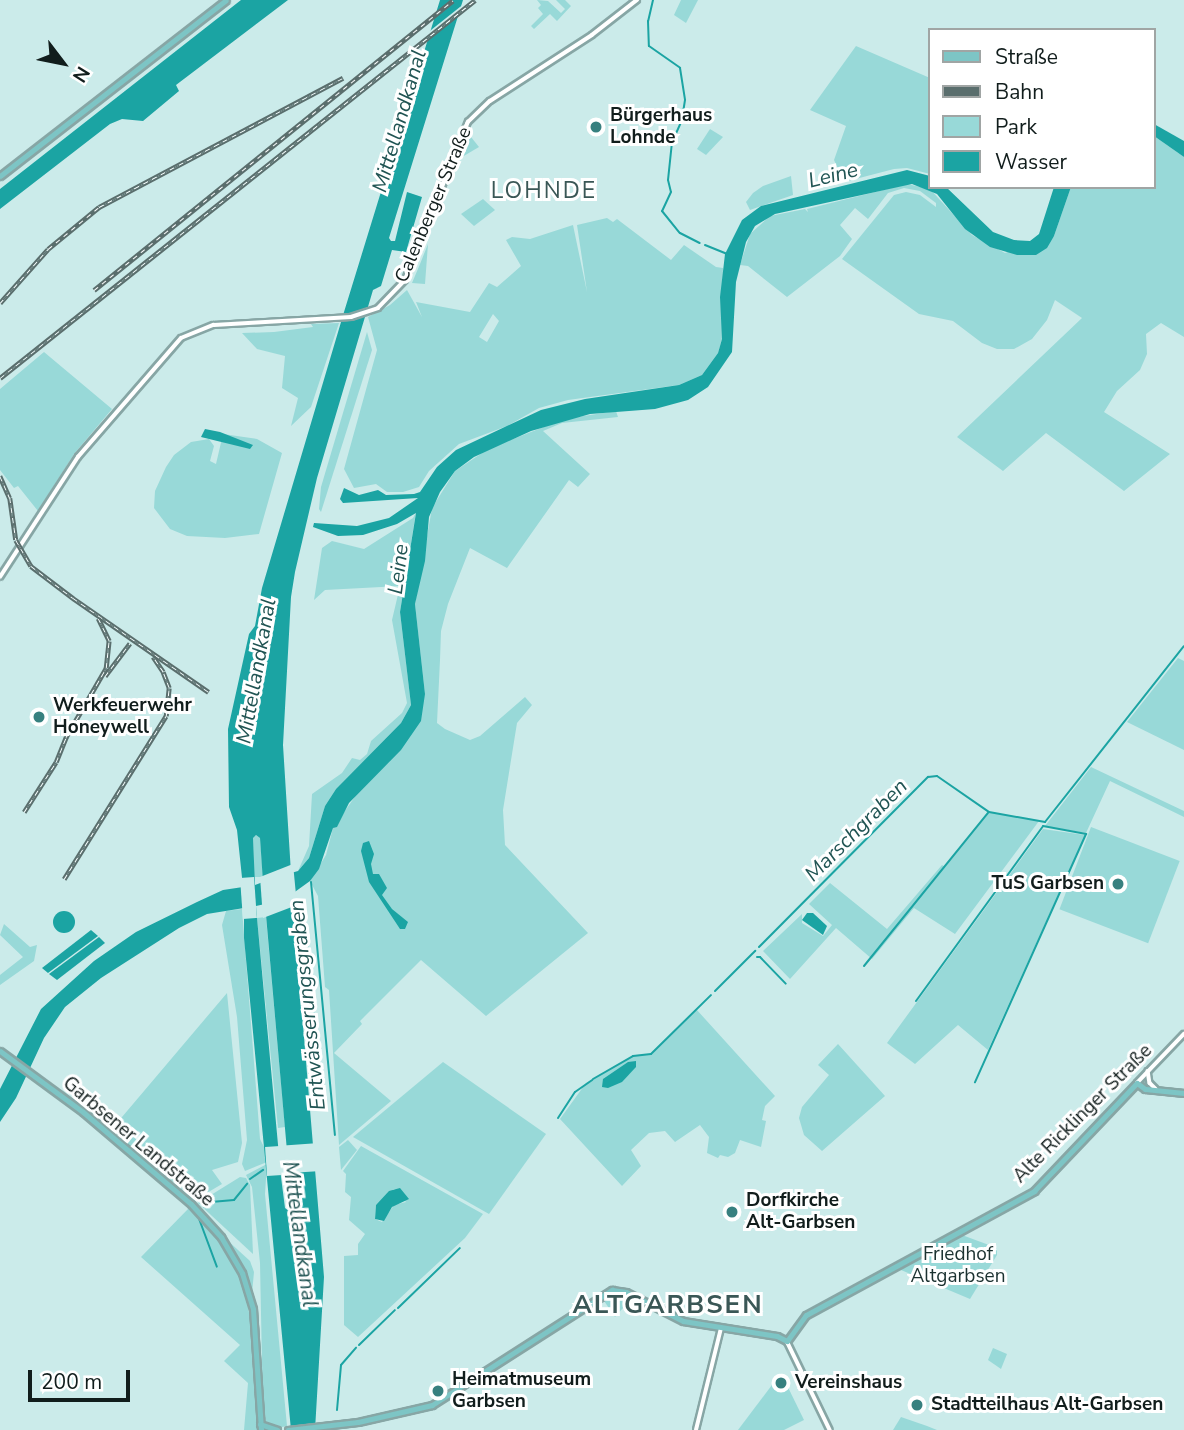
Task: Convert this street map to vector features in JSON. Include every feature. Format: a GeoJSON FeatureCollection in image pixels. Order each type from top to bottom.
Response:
{"type":"FeatureCollection","features":[{"type":"Feature","properties":{"kind":"main road"},"geometry":{"type":"LineString","coordinates":[[0,176],[226,0]]}},
{"type":"Feature","properties":{"kind":"main road","name":"Garbsener Landstraße"},"geometry":{"type":"LineString","coordinates":[[0,1051],[83,1112],[191,1204],[221,1237],[247,1286],[254,1319],[262,1428]]}},
{"type":"Feature","properties":{"kind":"main road"},"geometry":{"type":"LineString","coordinates":[[1137,1083],[1145,1089],[1184,1093]]}},
{"type":"Feature","properties":{"kind":"main road","name":"Alte Ricklinger Straße"},"geometry":{"type":"LineString","coordinates":[[787,1341],[806,1315],[1034,1191],[1137,1083]]}},
{"type":"Feature","properties":{"kind":"main road"},"geometry":{"type":"LineString","coordinates":[[288,1430],[407,1413],[432,1405],[611,1290],[626,1292],[679,1320],[777,1336],[787,1341]]}},
{"type":"Feature","properties":{"kind":"main road"},"geometry":{"type":"LineString","coordinates":[[262,1428],[277,1430]]}},
{"type":"Feature","properties":{"kind":"street","name":"Calenberger Straße"},"geometry":{"type":"LineString","coordinates":[[0,577],[63,477],[106,423],[181,338],[200,328],[340,318],[369,313],[386,302],[405,280],[461,135],[474,115],[490,101],[592,36],[637,0]]}},
{"type":"Feature","properties":{"kind":"street","name":"Alte Ricklinger Straße"},"geometry":{"type":"LineString","coordinates":[[1137,1083],[1184,1034]]}},
{"type":"Feature","properties":{"kind":"street"},"geometry":{"type":"LineString","coordinates":[[1148,1071],[1150,1083],[1156,1089]]}},
{"type":"Feature","properties":{"kind":"street"},"geometry":{"type":"LineString","coordinates":[[696,1430],[721,1328]]}},
{"type":"Feature","properties":{"kind":"street"},"geometry":{"type":"LineString","coordinates":[[787,1341],[830,1430]]}},
{"type":"Feature","properties":{"kind":"green space"},"geometry":{"type":"Polygon","coordinates":[[[537,0],[548,1],[561,13],[565,9],[556,0],[565,0],[571,6],[557,21],[550,14],[534,29],[531,26],[543,14],[538,8],[541,5],[537,0]]]}},
{"type":"Feature","properties":{"kind":"green space"},"geometry":{"type":"Polygon","coordinates":[[[681,0],[698,0],[686,23],[674,15],[681,0]]]}},
{"type":"Feature","properties":{"kind":"green space"},"geometry":{"type":"Polygon","coordinates":[[[856,46],[928,77],[928,173],[907,168],[894,169],[844,182],[834,160],[846,126],[810,110],[856,46]]]}},
{"type":"Feature","properties":{"kind":"green space"},"geometry":{"type":"Polygon","coordinates":[[[710,129],[723,137],[706,155],[697,149],[710,129]]]}},
{"type":"Feature","properties":{"kind":"green space"},"geometry":{"type":"Polygon","coordinates":[[[467,132],[479,147],[462,157],[458,153],[467,132]]]}},
{"type":"Feature","properties":{"kind":"green space"},"geometry":{"type":"Polygon","coordinates":[[[1156,137],[1184,157],[1184,337],[1161,323],[1146,334],[1147,354],[1140,370],[1117,391],[1104,412],[1170,454],[1124,491],[1046,433],[1003,471],[957,437],[1082,318],[1055,300],[1047,320],[1032,339],[1014,349],[997,349],[982,343],[953,321],[919,314],[842,259],[894,195],[906,192],[920,195],[936,207],[936,203],[920,191],[904,188],[888,193],[868,219],[855,208],[840,225],[852,239],[840,256],[787,297],[748,266],[740,265],[750,234],[770,216],[805,209],[808,212],[807,209],[907,184],[930,189],[972,235],[1005,253],[1054,236],[1070,189],[1156,189],[1156,137]]]}},
{"type":"Feature","properties":{"kind":"green space"},"geometry":{"type":"Polygon","coordinates":[[[791,176],[793,195],[750,210],[746,202],[753,193],[763,186],[791,176]]]}},
{"type":"Feature","properties":{"kind":"green space"},"geometry":{"type":"Polygon","coordinates":[[[483,199],[495,210],[474,226],[461,214],[483,199]]]}},
{"type":"Feature","properties":{"kind":"green space"},"geometry":{"type":"Polygon","coordinates":[[[607,218],[613,222],[617,219],[671,260],[684,245],[716,267],[723,268],[722,339],[718,353],[702,375],[679,385],[568,400],[539,408],[507,426],[459,444],[429,471],[419,487],[403,492],[387,492],[376,484],[354,488],[344,469],[377,350],[368,317],[390,305],[407,290],[422,317],[416,302],[470,312],[489,283],[497,287],[521,266],[506,240],[512,237],[530,239],[573,225],[587,292],[577,225],[607,218]],[[493,314],[479,337],[487,342],[499,321],[493,314]]]}},
{"type":"Feature","properties":{"kind":"green space"},"geometry":{"type":"Polygon","coordinates":[[[428,244],[425,284],[412,283],[420,264],[428,244]]]}},
{"type":"Feature","properties":{"kind":"green space"},"geometry":{"type":"Polygon","coordinates":[[[339,323],[311,407],[291,426],[298,398],[282,388],[285,356],[257,349],[242,333],[274,332],[313,327],[311,324],[339,323]]]}},
{"type":"Feature","properties":{"kind":"green space"},"geometry":{"type":"Polygon","coordinates":[[[367,332],[372,350],[321,512],[321,487],[367,332]]]}},
{"type":"Feature","properties":{"kind":"green space"},"geometry":{"type":"Polygon","coordinates":[[[44,352],[112,409],[74,454],[38,511],[18,486],[14,488],[0,470],[0,389],[44,352]]]}},
{"type":"Feature","properties":{"kind":"green space"},"geometry":{"type":"Polygon","coordinates":[[[616,411],[618,417],[562,423],[543,431],[590,474],[578,487],[569,480],[507,568],[470,548],[448,604],[441,631],[437,723],[470,740],[480,736],[525,697],[532,705],[517,723],[503,810],[505,845],[588,933],[486,1016],[421,960],[360,1021],[362,1024],[334,1053],[391,1101],[339,1145],[329,990],[325,987],[318,896],[310,881],[326,855],[333,828],[361,788],[389,762],[425,694],[415,604],[432,508],[455,471],[488,449],[564,419],[616,411]]]}},
{"type":"Feature","properties":{"kind":"green space"},"geometry":{"type":"Polygon","coordinates":[[[223,434],[257,439],[282,453],[259,534],[225,538],[187,536],[170,529],[154,508],[155,491],[166,467],[174,455],[191,442],[209,439],[214,446],[210,461],[216,464],[223,434]]]}},
{"type":"Feature","properties":{"kind":"green space"},"geometry":{"type":"Polygon","coordinates":[[[416,512],[400,612],[411,705],[401,723],[336,789],[325,806],[309,858],[298,871],[309,846],[312,794],[342,773],[352,758],[360,760],[367,754],[371,741],[402,713],[407,703],[392,620],[400,586],[325,590],[314,600],[322,548],[332,541],[364,549],[413,518],[416,512]]]}},
{"type":"Feature","properties":{"kind":"green space"},"geometry":{"type":"Polygon","coordinates":[[[1178,658],[1184,661],[1184,750],[1127,722],[1178,658]]]}},
{"type":"Feature","properties":{"kind":"green space"},"geometry":{"type":"Polygon","coordinates":[[[1091,767],[1184,811],[1184,817],[1110,781],[1086,833],[1045,826],[1091,767]]]}},
{"type":"Feature","properties":{"kind":"green space"},"geometry":{"type":"Polygon","coordinates":[[[989,812],[1039,821],[955,934],[914,908],[872,959],[836,928],[790,979],[763,951],[802,914],[802,923],[823,936],[832,925],[809,904],[830,883],[887,929],[942,865],[945,867],[989,812]]]}},
{"type":"Feature","properties":{"kind":"green space","name":"TuS Garbsen"},"geometry":{"type":"Polygon","coordinates":[[[1091,827],[1180,861],[1148,943],[1059,909],[1091,827]]]}},
{"type":"Feature","properties":{"kind":"green space"},"geometry":{"type":"Polygon","coordinates":[[[1043,829],[1085,835],[988,1050],[958,1025],[915,1064],[887,1043],[1043,829]]]}},
{"type":"Feature","properties":{"kind":"green space"},"geometry":{"type":"Polygon","coordinates":[[[256,835],[260,838],[263,877],[254,877],[253,838],[256,835]]]}},
{"type":"Feature","properties":{"kind":"green space"},"geometry":{"type":"Polygon","coordinates":[[[242,909],[260,1139],[267,1162],[245,1171],[242,1164],[247,1140],[237,1017],[222,925],[226,911],[242,909]]]}},
{"type":"Feature","properties":{"kind":"green space"},"geometry":{"type":"Polygon","coordinates":[[[298,916],[302,916],[309,947],[322,1096],[314,1078],[298,916]]]}},
{"type":"Feature","properties":{"kind":"green space"},"geometry":{"type":"Polygon","coordinates":[[[266,917],[285,1127],[278,1128],[257,918],[266,917]]]}},
{"type":"Feature","properties":{"kind":"green space"},"geometry":{"type":"Polygon","coordinates":[[[4,924],[30,947],[37,945],[34,961],[0,985],[0,975],[23,957],[0,935],[4,924]]]}},
{"type":"Feature","properties":{"kind":"green space"},"geometry":{"type":"Polygon","coordinates":[[[227,993],[242,1143],[238,1162],[212,1170],[222,1184],[195,1200],[111,1130],[227,993]]]}},
{"type":"Feature","properties":{"kind":"green space"},"geometry":{"type":"Polygon","coordinates":[[[696,1009],[775,1096],[765,1106],[762,1120],[766,1121],[761,1147],[740,1140],[735,1153],[728,1157],[720,1155],[718,1158],[707,1153],[709,1137],[700,1125],[675,1142],[665,1131],[649,1133],[631,1150],[641,1166],[622,1186],[560,1119],[586,1083],[633,1056],[651,1054],[696,1009]]]}},
{"type":"Feature","properties":{"kind":"green space"},"geometry":{"type":"Polygon","coordinates":[[[838,1044],[885,1096],[822,1151],[804,1135],[799,1118],[802,1107],[829,1075],[818,1065],[838,1044]]]}},
{"type":"Feature","properties":{"kind":"green space"},"geometry":{"type":"Polygon","coordinates":[[[443,1062],[546,1134],[489,1214],[353,1137],[443,1062]]]}},
{"type":"Feature","properties":{"kind":"green space"},"geometry":{"type":"Polygon","coordinates":[[[348,1140],[357,1150],[341,1170],[339,1147],[348,1140]]]}},
{"type":"Feature","properties":{"kind":"green space"},"geometry":{"type":"Polygon","coordinates":[[[361,1146],[483,1214],[465,1238],[358,1337],[344,1325],[344,1256],[358,1255],[358,1244],[365,1234],[349,1220],[351,1197],[345,1192],[346,1174],[343,1171],[361,1146]],[[394,1189],[376,1205],[375,1219],[382,1222],[394,1205],[406,1202],[394,1189]]]}},
{"type":"Feature","properties":{"kind":"green space"},"geometry":{"type":"Polygon","coordinates":[[[267,1164],[265,1194],[287,1426],[277,1428],[267,1424],[263,1413],[260,1263],[252,1187],[246,1175],[267,1164]]]}},
{"type":"Feature","properties":{"kind":"green space"},"geometry":{"type":"Polygon","coordinates":[[[240,1177],[246,1178],[250,1185],[253,1254],[198,1203],[240,1177]]]}},
{"type":"Feature","properties":{"kind":"green space"},"geometry":{"type":"Polygon","coordinates":[[[189,1208],[219,1237],[244,1285],[254,1340],[258,1430],[244,1430],[248,1383],[224,1361],[240,1345],[141,1257],[189,1208]]]}},
{"type":"Feature","properties":{"kind":"green space","name":"Friedhof Altgarbsen"},"geometry":{"type":"Polygon","coordinates":[[[962,1235],[997,1248],[997,1255],[970,1299],[899,1267],[962,1235]]]}},
{"type":"Feature","properties":{"kind":"green space"},"geometry":{"type":"Polygon","coordinates":[[[226,1239],[250,1261],[254,1272],[252,1293],[226,1239]]]}},
{"type":"Feature","properties":{"kind":"green space"},"geometry":{"type":"Polygon","coordinates":[[[615,1294],[631,1299],[615,1317],[602,1298],[615,1294]]]}},
{"type":"Feature","properties":{"kind":"green space"},"geometry":{"type":"Polygon","coordinates":[[[993,1348],[1007,1354],[1001,1369],[988,1360],[993,1348]]]}},
{"type":"Feature","properties":{"kind":"green space"},"geometry":{"type":"Polygon","coordinates":[[[781,1373],[804,1420],[784,1430],[738,1430],[781,1373]]]}},
{"type":"Feature","properties":{"kind":"green space"},"geometry":{"type":"Polygon","coordinates":[[[901,1417],[927,1426],[937,1430],[893,1430],[901,1417]]]}},
{"type":"Feature","properties":{"kind":"water"},"geometry":{"type":"Polygon","coordinates":[[[241,0],[288,0],[176,85],[179,91],[143,121],[122,119],[110,124],[0,209],[0,189],[241,0]]]}},
{"type":"Feature","properties":{"kind":"water","name":"Mittellandkanal"},"geometry":{"type":"Polygon","coordinates":[[[440,0],[463,0],[389,238],[391,241],[395,241],[407,192],[422,197],[406,252],[392,250],[381,286],[373,290],[317,478],[295,572],[291,597],[283,745],[291,873],[298,871],[309,858],[325,806],[336,789],[401,723],[411,705],[400,612],[416,513],[397,524],[363,535],[338,536],[313,527],[314,523],[357,526],[389,518],[418,498],[343,503],[340,499],[344,488],[359,495],[378,490],[386,495],[414,494],[420,492],[437,467],[456,450],[541,410],[585,399],[679,385],[702,375],[718,353],[722,339],[720,297],[725,254],[742,220],[761,206],[907,170],[928,175],[928,189],[948,189],[993,232],[1014,240],[1030,241],[1039,234],[1053,189],[1070,189],[1054,236],[1047,248],[1036,255],[1017,255],[990,247],[965,229],[937,194],[912,184],[775,214],[755,226],[746,242],[736,282],[732,352],[708,387],[688,400],[655,409],[590,414],[531,431],[474,457],[455,471],[440,492],[429,517],[425,561],[415,604],[425,694],[421,721],[401,750],[349,803],[337,827],[333,828],[319,869],[310,881],[292,894],[324,1277],[315,1430],[291,1430],[244,938],[244,908],[207,914],[179,928],[101,978],[65,1007],[44,1038],[16,1098],[0,1122],[0,1089],[41,1009],[94,961],[136,932],[223,890],[243,887],[237,830],[229,807],[228,729],[249,634],[255,626],[262,588],[440,0]],[[256,835],[253,838],[255,885],[263,882],[260,838],[256,835]],[[265,904],[256,906],[281,1177],[285,1208],[289,1211],[292,1207],[265,904]]]}},
{"type":"Feature","properties":{"kind":"water"},"geometry":{"type":"Polygon","coordinates":[[[1156,125],[1184,141],[1184,157],[1156,137],[1156,125]]]}},
{"type":"Feature","properties":{"kind":"water"},"geometry":{"type":"Polygon","coordinates":[[[205,429],[253,445],[250,449],[201,437],[205,429]]]}},
{"type":"Feature","properties":{"kind":"water"},"geometry":{"type":"Polygon","coordinates":[[[369,841],[374,854],[371,864],[373,874],[379,874],[387,888],[382,895],[392,909],[408,922],[405,929],[400,929],[369,882],[361,851],[363,843],[369,841]]]}},
{"type":"Feature","properties":{"kind":"water"},"geometry":{"type":"Polygon","coordinates":[[[64,911],[74,918],[75,922],[68,932],[64,933],[54,926],[53,922],[60,912],[64,911]]]}},
{"type":"Feature","properties":{"kind":"water"},"geometry":{"type":"Polygon","coordinates":[[[807,913],[813,913],[827,926],[823,935],[802,920],[807,913]]]}},
{"type":"Feature","properties":{"kind":"water"},"geometry":{"type":"Polygon","coordinates":[[[91,930],[98,936],[48,973],[42,968],[91,930]]]}},
{"type":"Feature","properties":{"kind":"water"},"geometry":{"type":"Polygon","coordinates":[[[99,937],[105,943],[57,980],[49,974],[99,937]]]}},
{"type":"Feature","properties":{"kind":"water"},"geometry":{"type":"Polygon","coordinates":[[[636,1061],[636,1067],[622,1082],[608,1088],[602,1087],[603,1079],[628,1062],[636,1061]]]}},
{"type":"Feature","properties":{"kind":"water"},"geometry":{"type":"Polygon","coordinates":[[[400,1188],[409,1199],[392,1207],[384,1221],[375,1219],[376,1205],[389,1191],[400,1188]]]}},
{"type":"Feature","properties":{"kind":"pier"},"geometry":{"type":"Polygon","coordinates":[[[465,3],[462,12],[423,43],[426,34],[465,3]]]}},
{"type":"Feature","properties":{"kind":"pier"},"geometry":{"type":"Polygon","coordinates":[[[293,864],[297,905],[263,918],[260,877],[293,864]]]}},
{"type":"Feature","properties":{"kind":"pier"},"geometry":{"type":"Polygon","coordinates":[[[254,877],[257,918],[243,919],[240,878],[254,877]]]}},
{"type":"Feature","properties":{"kind":"pier"},"geometry":{"type":"Polygon","coordinates":[[[319,1143],[321,1171],[286,1173],[284,1145],[319,1143]]]}},
{"type":"Feature","properties":{"kind":"pier"},"geometry":{"type":"Polygon","coordinates":[[[280,1146],[282,1175],[267,1176],[265,1147],[280,1146]]]}},
{"type":"Feature","properties":{"kind":"waterway"},"geometry":{"type":"LineString","coordinates":[[653,0],[648,21],[649,46],[680,68],[685,100],[682,120],[672,142],[668,180],[671,192],[662,211],[680,233],[700,243]]}},
{"type":"Feature","properties":{"kind":"waterway"},"geometry":{"type":"LineString","coordinates":[[705,245],[727,254]]}},
{"type":"Feature","properties":{"kind":"waterway","name":"Marschgraben"},"geometry":{"type":"LineString","coordinates":[[759,947],[928,777],[937,776],[989,812],[1045,822],[1184,646]]}},
{"type":"Feature","properties":{"kind":"waterway"},"geometry":{"type":"LineString","coordinates":[[864,966],[988,813]]}},
{"type":"Feature","properties":{"kind":"waterway"},"geometry":{"type":"LineString","coordinates":[[916,1001],[1043,826],[1086,834],[975,1082]]}},
{"type":"Feature","properties":{"kind":"waterway","name":"Entwässerungsgraben"},"geometry":{"type":"LineString","coordinates":[[311,882],[335,1135]]}},
{"type":"Feature","properties":{"kind":"waterway","name":"Marschgraben"},"geometry":{"type":"LineString","coordinates":[[715,991],[755,951]]}},
{"type":"Feature","properties":{"kind":"waterway"},"geometry":{"type":"LineString","coordinates":[[757,957],[786,984]]}},
{"type":"Feature","properties":{"kind":"waterway","name":"Marschgraben"},"geometry":{"type":"LineString","coordinates":[[593,1079],[633,1056],[651,1054],[711,995]]}},
{"type":"Feature","properties":{"kind":"waterway","name":"Marschgraben"},"geometry":{"type":"LineString","coordinates":[[558,1118],[575,1092],[592,1080]]}},
{"type":"Feature","properties":{"kind":"waterway"},"geometry":{"type":"LineString","coordinates":[[250,1179],[263,1170]]}},
{"type":"Feature","properties":{"kind":"waterway"},"geometry":{"type":"LineString","coordinates":[[204,1207],[211,1202],[234,1200],[247,1184]]}},
{"type":"Feature","properties":{"kind":"waterway"},"geometry":{"type":"LineString","coordinates":[[198,1216],[217,1267]]}},
{"type":"Feature","properties":{"kind":"waterway","name":"Marschgraben"},"geometry":{"type":"LineString","coordinates":[[398,1308],[460,1248]]}},
{"type":"Feature","properties":{"kind":"waterway","name":"Marschgraben"},"geometry":{"type":"LineString","coordinates":[[359,1345],[395,1310]]}},
{"type":"Feature","properties":{"kind":"waterway","name":"Marschgraben"},"geometry":{"type":"LineString","coordinates":[[337,1410],[341,1365],[356,1348]]}},
{"type":"Feature","properties":{"kind":"railway"},"geometry":{"type":"LineString","coordinates":[[94,290],[453,0]]}},
{"type":"Feature","properties":{"kind":"railway"},"geometry":{"type":"LineString","coordinates":[[0,378],[475,0]]}},
{"type":"Feature","properties":{"kind":"railway"},"geometry":{"type":"LineString","coordinates":[[0,303],[48,249],[99,207],[343,78]]}},
{"type":"Feature","properties":{"kind":"railway"},"geometry":{"type":"LineString","coordinates":[[0,476],[10,498],[16,540],[31,566],[209,692]]}},
{"type":"Feature","properties":{"kind":"railway"},"geometry":{"type":"LineString","coordinates":[[24,812],[56,762],[66,737],[106,668],[109,641],[98,618]]}},
{"type":"Feature","properties":{"kind":"railway"},"geometry":{"type":"LineString","coordinates":[[105,676],[130,643]]}},
{"type":"Feature","properties":{"kind":"railway"},"geometry":{"type":"LineString","coordinates":[[64,879],[166,716],[169,688],[153,657]]}},
{"type":"Feature","properties":{"kind":"place","name":"Bürgerhaus Lohnde"},"geometry":{"type":"Point","coordinates":[596,127]}},
{"type":"Feature","properties":{"kind":"place","name":"Werkfeuerwehr Honeywell"},"geometry":{"type":"Point","coordinates":[39,717]}},
{"type":"Feature","properties":{"kind":"place","name":"TuS Garbsen"},"geometry":{"type":"Point","coordinates":[1118,884]}},
{"type":"Feature","properties":{"kind":"place","name":"Dorfkirche Alt-Garbsen"},"geometry":{"type":"Point","coordinates":[732,1212]}},
{"type":"Feature","properties":{"kind":"place","name":"Vereinshaus"},"geometry":{"type":"Point","coordinates":[781,1383]}},
{"type":"Feature","properties":{"kind":"place","name":"Heimatmuseum Garbsen"},"geometry":{"type":"Point","coordinates":[438,1391]}},
{"type":"Feature","properties":{"kind":"place","name":"Stadtteilhaus Alt-Garbsen"},"geometry":{"type":"Point","coordinates":[917,1405]}},
{"type":"Feature","properties":{"kind":"district","name":"LOHNDE"},"geometry":{"type":"Point","coordinates":[544,191]}},
{"type":"Feature","properties":{"kind":"district","name":"ALTGARBSEN"},"geometry":{"type":"Point","coordinates":[668,1305]}},
{"type":"Feature","properties":{"kind":"water label","name":"Leine"},"geometry":{"type":"Point","coordinates":[833,175]}},
{"type":"Feature","properties":{"kind":"water label","name":"Leine"},"geometry":{"type":"Point","coordinates":[398,569]}}]}
